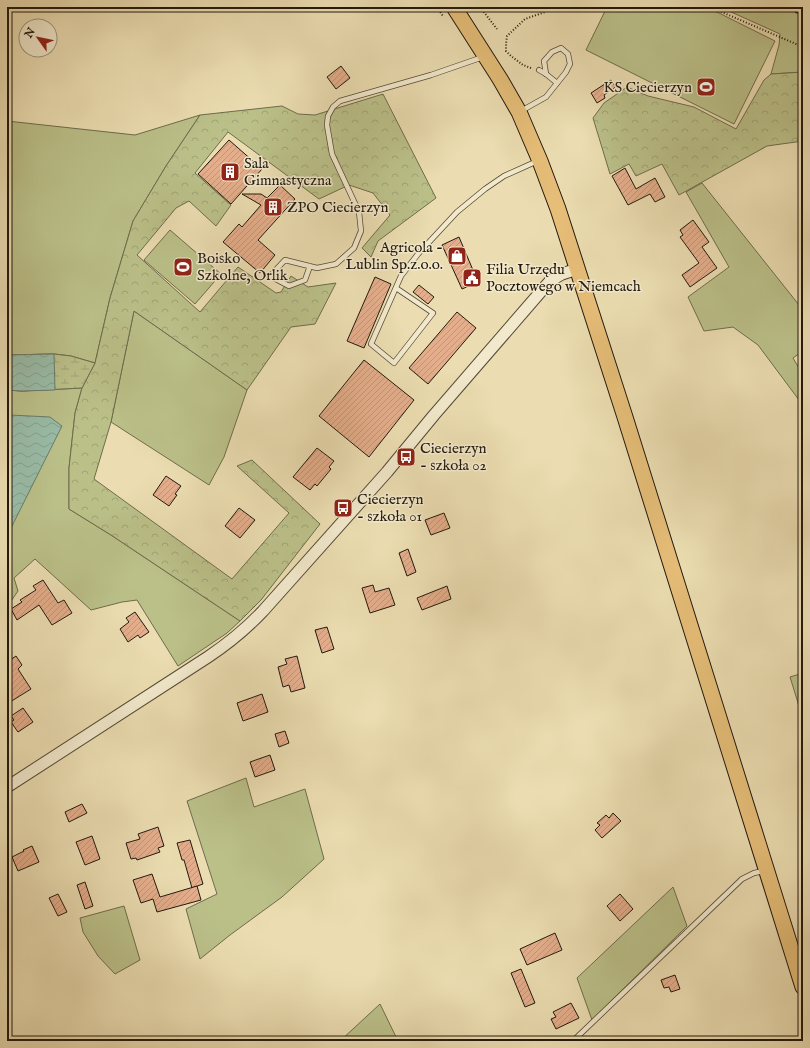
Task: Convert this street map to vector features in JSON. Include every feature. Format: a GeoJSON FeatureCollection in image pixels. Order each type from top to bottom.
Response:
{"type":"FeatureCollection","features":[{"type":"Feature","properties":{"kind":"highway"},"geometry":{"type":"LineString","coordinates":[[454,7],[486,56],[519,112],[540,161],[577,269],[803,987]]}},
{"type":"Feature","properties":{"kind":"street"},"geometry":{"type":"LineString","coordinates":[[7,787],[208,658],[244,631],[387,472],[434,415],[550,281],[562,274],[577,269]]}},
{"type":"Feature","properties":{"kind":"lane"},"geometry":{"type":"LineString","coordinates":[[519,112],[538,103],[546,97],[566,72],[570,64],[568,54],[561,48],[552,52],[544,61],[546,74]]}},
{"type":"Feature","properties":{"kind":"lane"},"geometry":{"type":"LineString","coordinates":[[310,266],[305,280],[289,286],[270,276],[285,260],[310,266],[318,268],[336,264],[354,248],[361,231],[359,212],[332,154],[327,125],[328,116],[336,104],[340,101],[470,63],[486,56]]}},
{"type":"Feature","properties":{"kind":"lane"},"geometry":{"type":"LineString","coordinates":[[539,70],[557,82]]}},
{"type":"Feature","properties":{"kind":"lane"},"geometry":{"type":"LineString","coordinates":[[396,288],[433,313],[394,363],[371,344],[401,276],[418,254],[457,212],[485,189],[504,176],[540,161]]}},
{"type":"Feature","properties":{"kind":"lane"},"geometry":{"type":"LineString","coordinates":[[573,1041],[742,879],[754,873],[766,870]]}},
{"type":"Feature","properties":{"kind":"path"},"geometry":{"type":"LineString","coordinates":[[480,7],[497,29]]}},
{"type":"Feature","properties":{"kind":"path"},"geometry":{"type":"LineString","coordinates":[[539,70],[523,65],[506,51],[507,36],[525,18],[545,12],[550,7]]}},
{"type":"Feature","properties":{"kind":"path"},"geometry":{"type":"LineString","coordinates":[[710,7],[803,47]]}},
{"type":"Feature","properties":{"kind":"green space","name":"KS Ciecierzyn"},"geometry":{"type":"Polygon","coordinates":[[[607,7],[707,7],[775,41],[734,124],[586,50],[607,7]]]}},
{"type":"Feature","properties":{"kind":"green space"},"geometry":{"type":"Polygon","coordinates":[[[720,7],[803,7],[803,72],[771,74],[779,45],[780,34],[720,7]]]}},
{"type":"Feature","properties":{"kind":"green space"},"geometry":{"type":"Polygon","coordinates":[[[803,72],[803,141],[767,146],[679,195],[662,164],[636,176],[629,164],[610,174],[593,118],[604,103],[627,87],[648,96],[694,107],[736,129],[764,80],[771,74],[803,72]]]}},
{"type":"Feature","properties":{"kind":"green space"},"geometry":{"type":"Polygon","coordinates":[[[383,94],[436,198],[378,241],[371,257],[362,248],[390,215],[373,193],[349,185],[319,199],[228,132],[195,173],[231,205],[216,226],[189,201],[176,208],[137,255],[200,312],[238,267],[276,293],[281,292],[291,276],[308,287],[336,283],[315,324],[291,327],[247,390],[134,311],[111,422],[94,479],[232,579],[289,513],[237,466],[252,460],[320,524],[261,600],[240,621],[111,535],[69,509],[69,468],[75,413],[82,388],[95,363],[110,298],[133,221],[166,166],[200,115],[282,106],[298,114],[315,115],[383,94]]]}},
{"type":"Feature","properties":{"kind":"green space"},"geometry":{"type":"Polygon","coordinates":[[[200,115],[166,166],[133,221],[110,298],[95,363],[71,356],[54,354],[7,355],[7,121],[135,135],[200,115]]]}},
{"type":"Feature","properties":{"kind":"green space"},"geometry":{"type":"Polygon","coordinates":[[[702,183],[803,310],[803,351],[793,358],[803,375],[803,399],[799,400],[758,345],[733,327],[704,331],[688,297],[729,267],[686,192],[702,183]]]}},
{"type":"Feature","properties":{"kind":"green space","name":"Boisko Szkolne, Orlik"},"geometry":{"type":"Polygon","coordinates":[[[170,230],[221,274],[195,304],[144,260],[170,230]]]}},
{"type":"Feature","properties":{"kind":"green space"},"geometry":{"type":"Polygon","coordinates":[[[134,311],[247,390],[224,457],[209,485],[111,422],[134,311]]]}},
{"type":"Feature","properties":{"kind":"green space"},"geometry":{"type":"Polygon","coordinates":[[[54,354],[71,356],[95,363],[82,388],[22,391],[7,390],[7,355],[54,354]]]}},
{"type":"Feature","properties":{"kind":"green space"},"geometry":{"type":"Polygon","coordinates":[[[82,388],[75,413],[69,468],[69,509],[111,535],[240,621],[227,633],[178,666],[137,600],[122,602],[91,610],[35,559],[14,578],[18,591],[7,607],[7,390],[22,391],[82,388]]]}},
{"type":"Feature","properties":{"kind":"green space"},"geometry":{"type":"Polygon","coordinates":[[[803,673],[803,719],[790,677],[803,673]]]}},
{"type":"Feature","properties":{"kind":"green space"},"geometry":{"type":"Polygon","coordinates":[[[246,778],[254,807],[305,789],[324,859],[282,897],[200,959],[186,909],[217,894],[187,801],[246,778]]]}},
{"type":"Feature","properties":{"kind":"green space"},"geometry":{"type":"Polygon","coordinates":[[[673,887],[687,926],[592,1020],[577,978],[673,887]]]}},
{"type":"Feature","properties":{"kind":"green space"},"geometry":{"type":"Polygon","coordinates":[[[124,906],[140,960],[115,974],[98,956],[83,932],[80,918],[124,906]]]}},
{"type":"Feature","properties":{"kind":"green space"},"geometry":{"type":"Polygon","coordinates":[[[380,1004],[398,1041],[340,1041],[380,1004]]]}},
{"type":"Feature","properties":{"kind":"water"},"geometry":{"type":"Polygon","coordinates":[[[54,354],[55,390],[7,390],[7,355],[54,354]]]}},
{"type":"Feature","properties":{"kind":"water"},"geometry":{"type":"Polygon","coordinates":[[[10,415],[50,417],[62,426],[7,536],[7,423],[10,415]]]}},
{"type":"Feature","properties":{"kind":"building"},"geometry":{"type":"Polygon","coordinates":[[[341,66],[350,78],[336,89],[327,77],[341,66]]]}},
{"type":"Feature","properties":{"kind":"building"},"geometry":{"type":"Polygon","coordinates":[[[611,80],[616,87],[604,95],[605,98],[597,103],[591,93],[611,80]]]}},
{"type":"Feature","properties":{"kind":"building","name":"Sala Gimnastyczna"},"geometry":{"type":"Polygon","coordinates":[[[229,140],[262,169],[231,204],[198,174],[229,140]]]}},
{"type":"Feature","properties":{"kind":"building"},"geometry":{"type":"Polygon","coordinates":[[[625,168],[636,189],[655,178],[665,197],[655,202],[650,194],[628,205],[612,176],[625,168]]]}},
{"type":"Feature","properties":{"kind":"building"},"geometry":{"type":"Polygon","coordinates":[[[280,185],[295,199],[258,240],[275,255],[260,273],[223,242],[239,224],[242,227],[261,205],[242,194],[261,194],[267,198],[280,185]]]}},
{"type":"Feature","properties":{"kind":"building"},"geometry":{"type":"Polygon","coordinates":[[[693,220],[709,242],[702,247],[717,268],[690,287],[682,275],[699,263],[680,237],[683,235],[680,230],[693,220]]]}},
{"type":"Feature","properties":{"kind":"building","name":"Agricola - Lublin Sp.z.o.o."},"geometry":{"type":"Polygon","coordinates":[[[459,237],[478,282],[462,289],[442,245],[459,237]]]}},
{"type":"Feature","properties":{"kind":"building"},"geometry":{"type":"Polygon","coordinates":[[[375,277],[391,284],[364,348],[347,341],[375,277]]]}},
{"type":"Feature","properties":{"kind":"building"},"geometry":{"type":"Polygon","coordinates":[[[419,285],[434,297],[428,304],[413,292],[419,285]]]}},
{"type":"Feature","properties":{"kind":"building"},"geometry":{"type":"Polygon","coordinates":[[[457,312],[476,328],[428,384],[409,368],[457,312]]]}},
{"type":"Feature","properties":{"kind":"building"},"geometry":{"type":"Polygon","coordinates":[[[364,360],[414,400],[369,457],[319,416],[364,360]]]}},
{"type":"Feature","properties":{"kind":"building"},"geometry":{"type":"Polygon","coordinates":[[[317,448],[334,461],[329,467],[331,469],[317,486],[315,484],[310,490],[293,477],[317,448]]]}},
{"type":"Feature","properties":{"kind":"building"},"geometry":{"type":"Polygon","coordinates":[[[166,476],[181,486],[175,494],[177,495],[169,506],[153,495],[166,476]]]}},
{"type":"Feature","properties":{"kind":"building"},"geometry":{"type":"Polygon","coordinates":[[[239,508],[255,520],[240,538],[225,526],[239,508]]]}},
{"type":"Feature","properties":{"kind":"building"},"geometry":{"type":"Polygon","coordinates":[[[444,513],[450,528],[431,535],[425,520],[444,513]]]}},
{"type":"Feature","properties":{"kind":"building"},"geometry":{"type":"Polygon","coordinates":[[[408,549],[416,572],[407,576],[399,553],[408,549]]]}},
{"type":"Feature","properties":{"kind":"building"},"geometry":{"type":"Polygon","coordinates":[[[43,580],[58,603],[64,600],[72,613],[52,625],[39,605],[17,620],[11,609],[22,602],[20,600],[36,590],[33,586],[43,580]]]}},
{"type":"Feature","properties":{"kind":"building"},"geometry":{"type":"Polygon","coordinates":[[[373,585],[375,592],[389,588],[395,605],[370,613],[362,588],[373,585]]]}},
{"type":"Feature","properties":{"kind":"building"},"geometry":{"type":"Polygon","coordinates":[[[447,586],[451,599],[422,610],[417,598],[447,586]]]}},
{"type":"Feature","properties":{"kind":"building"},"geometry":{"type":"Polygon","coordinates":[[[135,612],[149,632],[140,638],[138,635],[128,642],[120,629],[129,622],[126,618],[135,612]]]}},
{"type":"Feature","properties":{"kind":"building"},"geometry":{"type":"Polygon","coordinates":[[[327,627],[334,649],[322,653],[315,630],[327,627]]]}},
{"type":"Feature","properties":{"kind":"building"},"geometry":{"type":"Polygon","coordinates":[[[16,656],[22,665],[18,669],[31,689],[10,702],[7,697],[7,662],[16,656]]]}},
{"type":"Feature","properties":{"kind":"building"},"geometry":{"type":"Polygon","coordinates":[[[297,656],[305,688],[291,692],[289,685],[283,687],[278,667],[287,664],[285,659],[297,656]]]}},
{"type":"Feature","properties":{"kind":"building"},"geometry":{"type":"Polygon","coordinates":[[[262,694],[268,712],[243,721],[237,703],[262,694]]]}},
{"type":"Feature","properties":{"kind":"building"},"geometry":{"type":"Polygon","coordinates":[[[23,708],[33,722],[18,732],[11,722],[14,720],[11,716],[23,708]]]}},
{"type":"Feature","properties":{"kind":"building"},"geometry":{"type":"Polygon","coordinates":[[[285,731],[289,743],[279,747],[275,734],[285,731]]]}},
{"type":"Feature","properties":{"kind":"building"},"geometry":{"type":"Polygon","coordinates":[[[270,755],[275,770],[255,777],[250,762],[270,755]]]}},
{"type":"Feature","properties":{"kind":"building"},"geometry":{"type":"Polygon","coordinates":[[[82,804],[87,813],[69,822],[65,812],[82,804]]]}},
{"type":"Feature","properties":{"kind":"building"},"geometry":{"type":"Polygon","coordinates":[[[613,813],[621,821],[602,838],[595,830],[600,825],[597,823],[606,815],[609,818],[613,813]]]}},
{"type":"Feature","properties":{"kind":"building"},"geometry":{"type":"Polygon","coordinates":[[[158,827],[164,846],[158,848],[160,852],[137,860],[136,858],[131,859],[126,843],[140,839],[138,834],[158,827]]]}},
{"type":"Feature","properties":{"kind":"building"},"geometry":{"type":"Polygon","coordinates":[[[92,836],[100,859],[85,865],[76,842],[92,836]]]}},
{"type":"Feature","properties":{"kind":"building"},"geometry":{"type":"Polygon","coordinates":[[[190,840],[203,884],[192,888],[184,860],[182,860],[177,843],[190,840]]]}},
{"type":"Feature","properties":{"kind":"building"},"geometry":{"type":"Polygon","coordinates":[[[32,846],[39,862],[18,871],[12,857],[32,846]]]}},
{"type":"Feature","properties":{"kind":"building"},"geometry":{"type":"Polygon","coordinates":[[[152,874],[160,897],[197,886],[201,900],[157,912],[153,899],[141,903],[133,880],[152,874]]]}},
{"type":"Feature","properties":{"kind":"building"},"geometry":{"type":"Polygon","coordinates":[[[85,882],[93,906],[85,909],[77,885],[85,882]]]}},
{"type":"Feature","properties":{"kind":"building"},"geometry":{"type":"Polygon","coordinates":[[[58,894],[67,912],[58,916],[49,898],[58,894]]]}},
{"type":"Feature","properties":{"kind":"building"},"geometry":{"type":"Polygon","coordinates":[[[620,894],[633,909],[620,921],[607,906],[620,894]]]}},
{"type":"Feature","properties":{"kind":"building"},"geometry":{"type":"Polygon","coordinates":[[[555,933],[562,950],[527,965],[520,949],[555,933]]]}},
{"type":"Feature","properties":{"kind":"building"},"geometry":{"type":"Polygon","coordinates":[[[521,969],[535,1003],[525,1007],[511,973],[521,969]]]}},
{"type":"Feature","properties":{"kind":"building"},"geometry":{"type":"Polygon","coordinates":[[[675,975],[680,989],[671,992],[669,987],[664,988],[661,980],[675,975]]]}},
{"type":"Feature","properties":{"kind":"building"},"geometry":{"type":"Polygon","coordinates":[[[571,1003],[579,1018],[556,1029],[551,1019],[556,1017],[553,1012],[571,1003]]]}},
{"type":"Feature","properties":{"kind":"railway"},"geometry":{"type":"LineString","coordinates":[[782,7],[803,14]]}},
{"type":"Feature","properties":{"kind":"place","name":"KS Ciecierzyn"},"geometry":{"type":"Point","coordinates":[706,87]}},
{"type":"Feature","properties":{"kind":"place","name":"Sala Gimnastyczna"},"geometry":{"type":"Point","coordinates":[230,172]}},
{"type":"Feature","properties":{"kind":"place","name":"ZPO Ciecierzyn"},"geometry":{"type":"Point","coordinates":[273,207]}},
{"type":"Feature","properties":{"kind":"place","name":"Agricola - Lublin Sp.z.o.o."},"geometry":{"type":"Point","coordinates":[457,256]}},
{"type":"Feature","properties":{"kind":"place","name":"Boisko Szkolne, Orlik"},"geometry":{"type":"Point","coordinates":[183,267]}},
{"type":"Feature","properties":{"kind":"place","name":"Filia Urzędu Pocztowego w Niemcach"},"geometry":{"type":"Point","coordinates":[472,278]}},
{"type":"Feature","properties":{"kind":"place","name":"Ciecierzyn - szkoła 02"},"geometry":{"type":"Point","coordinates":[406,457]}},
{"type":"Feature","properties":{"kind":"place","name":"Ciecierzyn - szkoła 01"},"geometry":{"type":"Point","coordinates":[343,508]}}]}
